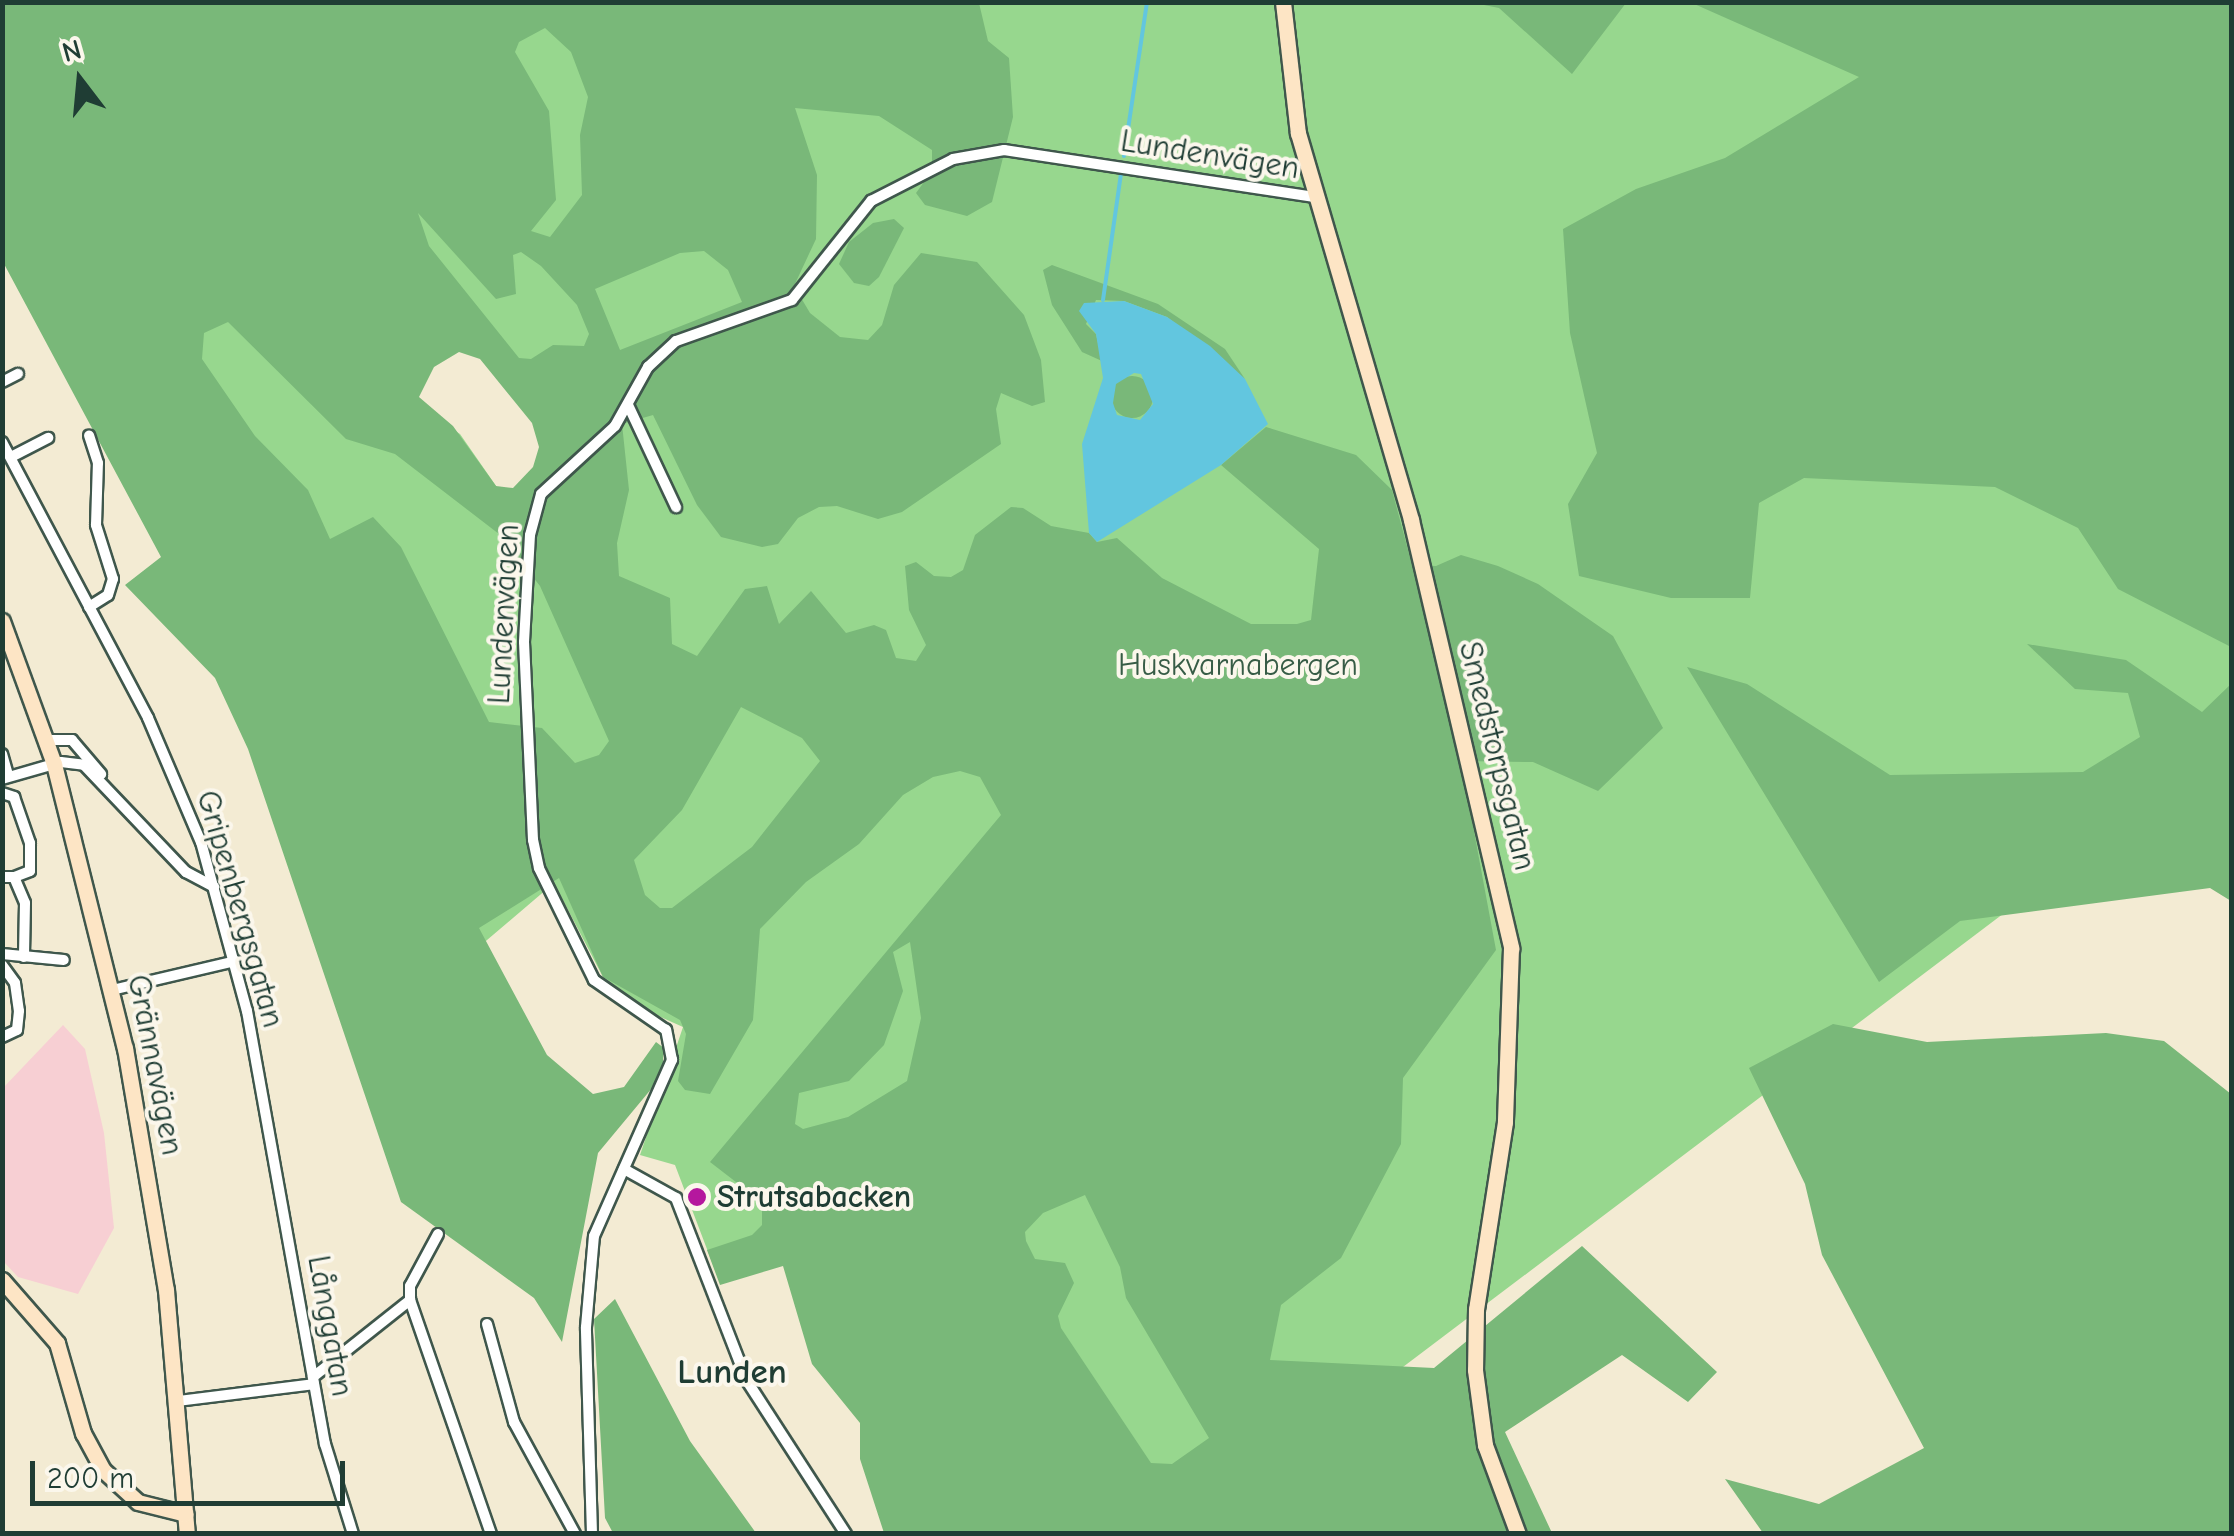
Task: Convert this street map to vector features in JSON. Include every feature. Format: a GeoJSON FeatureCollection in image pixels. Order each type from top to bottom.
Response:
{"type":"FeatureCollection","features":[{"type":"Feature","properties":{"kind":"street","name":"Smedstorpsgatan"},"geometry":{"type":"LineString","coordinates":[[1284,2],[1298,133],[1411,520],[1470,752],[1510,948],[1504,1122],[1476,1309],[1476,1370],[1486,1445],[1518,1534]]}},
{"type":"Feature","properties":{"kind":"street","name":"Lundenvägen"},"geometry":{"type":"LineString","coordinates":[[592,1534],[590,1275],[602,1210],[670,1071],[671,1042],[656,1021],[624,1006],[594,980],[539,868],[530,825],[523,700],[533,511],[555,475],[607,435],[648,367],[676,341],[792,300],[872,201],[954,158],[1004,150],[1314,197]]}},
{"type":"Feature","properties":{"kind":"street"},"geometry":{"type":"LineString","coordinates":[[2,382],[18,374]]}},
{"type":"Feature","properties":{"kind":"street"},"geometry":{"type":"LineString","coordinates":[[628,404],[676,507]]}},
{"type":"Feature","properties":{"kind":"street"},"geometry":{"type":"LineString","coordinates":[[89,607],[108,595],[112,580],[96,525],[98,463],[90,436]]}},
{"type":"Feature","properties":{"kind":"street"},"geometry":{"type":"LineString","coordinates":[[11,458],[48,438]]}},
{"type":"Feature","properties":{"kind":"street","name":"Gripenbergsgatan"},"geometry":{"type":"LineString","coordinates":[[2,442],[174,772],[236,961],[290,1243]]}},
{"type":"Feature","properties":{"kind":"street","name":"Grännavägen"},"geometry":{"type":"LineString","coordinates":[[2,621],[54,764],[112,990],[149,1178],[178,1401],[187,1534]]}},
{"type":"Feature","properties":{"kind":"street"},"geometry":{"type":"LineString","coordinates":[[45,740],[72,740],[186,872],[214,887]]}},
{"type":"Feature","properties":{"kind":"street"},"geometry":{"type":"LineString","coordinates":[[2,754],[5,777],[54,764],[84,765],[107,783]]}},
{"type":"Feature","properties":{"kind":"street"},"geometry":{"type":"LineString","coordinates":[[2,793],[14,797],[30,843],[30,871],[8,877],[28,918],[24,957]]}},
{"type":"Feature","properties":{"kind":"street"},"geometry":{"type":"LineString","coordinates":[[2,954],[64,960]]}},
{"type":"Feature","properties":{"kind":"street"},"geometry":{"type":"LineString","coordinates":[[112,990],[236,961]]}},
{"type":"Feature","properties":{"kind":"street"},"geometry":{"type":"LineString","coordinates":[[2,964],[15,984],[19,1012],[16,1030],[2,1037]]}},
{"type":"Feature","properties":{"kind":"street"},"geometry":{"type":"LineString","coordinates":[[624,1169],[676,1198],[748,1381],[846,1534]]}},
{"type":"Feature","properties":{"kind":"street"},"geometry":{"type":"LineString","coordinates":[[438,1234],[410,1286],[410,1300],[492,1534]]}},
{"type":"Feature","properties":{"kind":"street","name":"Långgatan"},"geometry":{"type":"LineString","coordinates":[[290,1243],[314,1381],[353,1534]]}},
{"type":"Feature","properties":{"kind":"street"},"geometry":{"type":"LineString","coordinates":[[2,1280],[57,1343],[83,1433],[103,1470],[138,1502],[186,1514]]}},
{"type":"Feature","properties":{"kind":"street"},"geometry":{"type":"LineString","coordinates":[[178,1401],[314,1381],[410,1300]]}},
{"type":"Feature","properties":{"kind":"street"},"geometry":{"type":"LineString","coordinates":[[488,1324],[514,1422],[575,1534]]}},
{"type":"Feature","properties":{"kind":"shaded area"},"geometry":{"type":"Polygon","coordinates":[[[63,1025],[85,1049],[104,1133],[114,1228],[78,1294],[18,1277],[3,1261],[3,1088],[63,1025]]]}},
{"type":"Feature","properties":{"kind":"green space","name":"Huskvarnabergen"},"geometry":{"type":"Polygon","coordinates":[[[3,3],[2231,3],[2231,706],[2138,812],[1354,1404],[1233,1533],[788,1257],[718,1278],[675,1165],[640,1155],[683,1027],[636,1006],[603,977],[554,883],[467,957],[3,3]],[[452,319],[409,401],[460,434],[512,509],[574,435],[452,319]]]}},
{"type":"Feature","properties":{"kind":"green space"},"geometry":{"type":"Polygon","coordinates":[[[3,3],[979,3],[988,41],[1009,58],[1013,117],[992,202],[967,216],[925,205],[916,193],[932,171],[932,150],[879,116],[795,108],[817,175],[816,239],[794,286],[810,313],[840,337],[868,340],[882,325],[894,285],[921,253],[977,262],[1024,315],[1041,360],[1045,402],[1032,406],[1001,393],[996,409],[1001,444],[902,512],[878,519],[837,506],[819,507],[798,518],[778,544],[762,547],[721,537],[697,505],[653,415],[622,424],[629,490],[617,543],[619,576],[670,598],[672,644],[697,656],[745,589],[767,586],[779,624],[811,591],[846,633],[874,625],[886,630],[896,658],[916,661],[926,645],[909,610],[905,566],[916,562],[934,576],[951,577],[963,570],[975,535],[1011,507],[1023,508],[1051,526],[1089,533],[1097,542],[1117,538],[1162,578],[1251,624],[1297,624],[1311,620],[1319,549],[1221,465],[1266,427],[1356,455],[1392,490],[1412,565],[1436,566],[1461,555],[1498,566],[1538,584],[1613,636],[1663,728],[1598,791],[1533,762],[1461,761],[1496,950],[1403,1078],[1401,1144],[1341,1258],[1281,1305],[1270,1360],[1434,1368],[1582,1246],[1717,1372],[1688,1402],[1622,1355],[1505,1432],[1552,1533],[884,1533],[860,1459],[860,1423],[812,1364],[783,1266],[720,1285],[707,1250],[752,1235],[762,1225],[762,1212],[758,1199],[710,1162],[1001,815],[980,777],[960,771],[933,777],[903,795],[859,844],[806,882],[760,929],[753,1020],[710,1094],[685,1090],[678,1081],[686,1034],[680,1020],[603,977],[559,878],[479,928],[547,1055],[593,1094],[624,1087],[656,1042],[664,1048],[662,1076],[598,1153],[562,1342],[534,1298],[401,1202],[248,749],[215,678],[125,585],[161,557],[3,262],[3,3]],[[545,28],[519,42],[515,52],[549,111],[556,200],[531,231],[550,237],[582,195],[580,135],[588,97],[571,52],[545,28]],[[418,213],[429,246],[519,358],[531,359],[553,345],[584,346],[589,334],[577,305],[541,266],[521,252],[513,255],[516,294],[496,299],[418,213]],[[704,251],[680,253],[595,289],[620,350],[742,302],[728,270],[704,251]],[[228,322],[204,333],[202,359],[255,436],[308,490],[330,539],[373,517],[401,547],[489,722],[542,728],[575,763],[599,755],[609,741],[540,586],[499,534],[395,454],[346,439],[228,322]],[[459,352],[434,367],[419,397],[453,426],[496,486],[513,488],[533,467],[539,447],[532,423],[480,359],[459,352]],[[741,707],[682,810],[634,860],[645,895],[660,908],[672,908],[752,847],[820,761],[802,738],[741,707]],[[910,942],[893,952],[903,991],[884,1045],[849,1081],[799,1093],[795,1124],[803,1129],[848,1117],[907,1081],[921,1018],[910,942]],[[1085,1195],[1043,1213],[1025,1232],[1035,1259],[1065,1263],[1074,1283],[1058,1316],[1061,1328],[1151,1463],[1172,1464],[1209,1438],[1126,1298],[1120,1267],[1085,1195]]]}},
{"type":"Feature","properties":{"kind":"green space"},"geometry":{"type":"Polygon","coordinates":[[[1474,3],[1626,3],[1572,74],[1499,8],[1474,3]]]}},
{"type":"Feature","properties":{"kind":"green space"},"geometry":{"type":"Polygon","coordinates":[[[1692,3],[2231,3],[2231,647],[2118,589],[2078,528],[1995,487],[1804,478],[1759,503],[1750,598],[1671,598],[1579,576],[1568,504],[1597,453],[1570,333],[1563,229],[1636,189],[1725,158],[1859,77],[1692,3]]]}},
{"type":"Feature","properties":{"kind":"green space"},"geometry":{"type":"Polygon","coordinates":[[[894,219],[904,228],[879,277],[869,286],[854,283],[839,264],[849,242],[873,223],[894,219]]]}},
{"type":"Feature","properties":{"kind":"green space"},"geometry":{"type":"Polygon","coordinates":[[[1052,265],[1158,304],[1225,349],[1245,379],[1167,317],[1124,301],[1096,300],[1086,324],[1096,334],[1102,361],[1082,352],[1052,305],[1043,270],[1052,265]]]}},
{"type":"Feature","properties":{"kind":"green space"},"geometry":{"type":"Polygon","coordinates":[[[1132,376],[1147,382],[1153,397],[1147,412],[1132,418],[1117,412],[1111,397],[1117,382],[1132,376]]]}},
{"type":"Feature","properties":{"kind":"green space"},"geometry":{"type":"Polygon","coordinates":[[[2027,644],[2126,660],[2202,712],[2231,684],[2231,901],[2210,888],[1960,921],[1879,982],[1687,667],[1747,684],[1890,775],[2083,772],[2140,737],[2128,693],[2075,689],[2027,644]]]}},
{"type":"Feature","properties":{"kind":"green space"},"geometry":{"type":"Polygon","coordinates":[[[1833,1024],[1927,1042],[2106,1033],[2164,1041],[2231,1094],[2231,1533],[1763,1533],[1725,1479],[1819,1504],[1924,1448],[1822,1255],[1805,1184],[1749,1068],[1833,1024]]]}},
{"type":"Feature","properties":{"kind":"green space"},"geometry":{"type":"Polygon","coordinates":[[[615,1299],[690,1441],[756,1533],[613,1533],[605,1518],[594,1319],[615,1299]]]}},
{"type":"Feature","properties":{"kind":"water"},"geometry":{"type":"Polygon","coordinates":[[[1124,301],[1167,317],[1210,346],[1245,379],[1268,424],[1221,465],[1097,542],[1089,533],[1082,444],[1103,378],[1096,334],[1079,311],[1084,303],[1124,301]],[[1134,373],[1116,384],[1113,403],[1117,415],[1140,420],[1153,404],[1141,374],[1134,373]]]}},
{"type":"Feature","properties":{"kind":"waterway"},"geometry":{"type":"LineString","coordinates":[[1124,156],[1147,2]]}},
{"type":"Feature","properties":{"kind":"waterway"},"geometry":{"type":"LineString","coordinates":[[1103,300],[1121,174]]}},
{"type":"Feature","properties":{"kind":"place","name":"Strutsabacken"},"geometry":{"type":"Point","coordinates":[697,1197]}},
{"type":"Feature","properties":{"kind":"district","name":"Lunden"},"geometry":{"type":"Point","coordinates":[732,1372]}}]}
